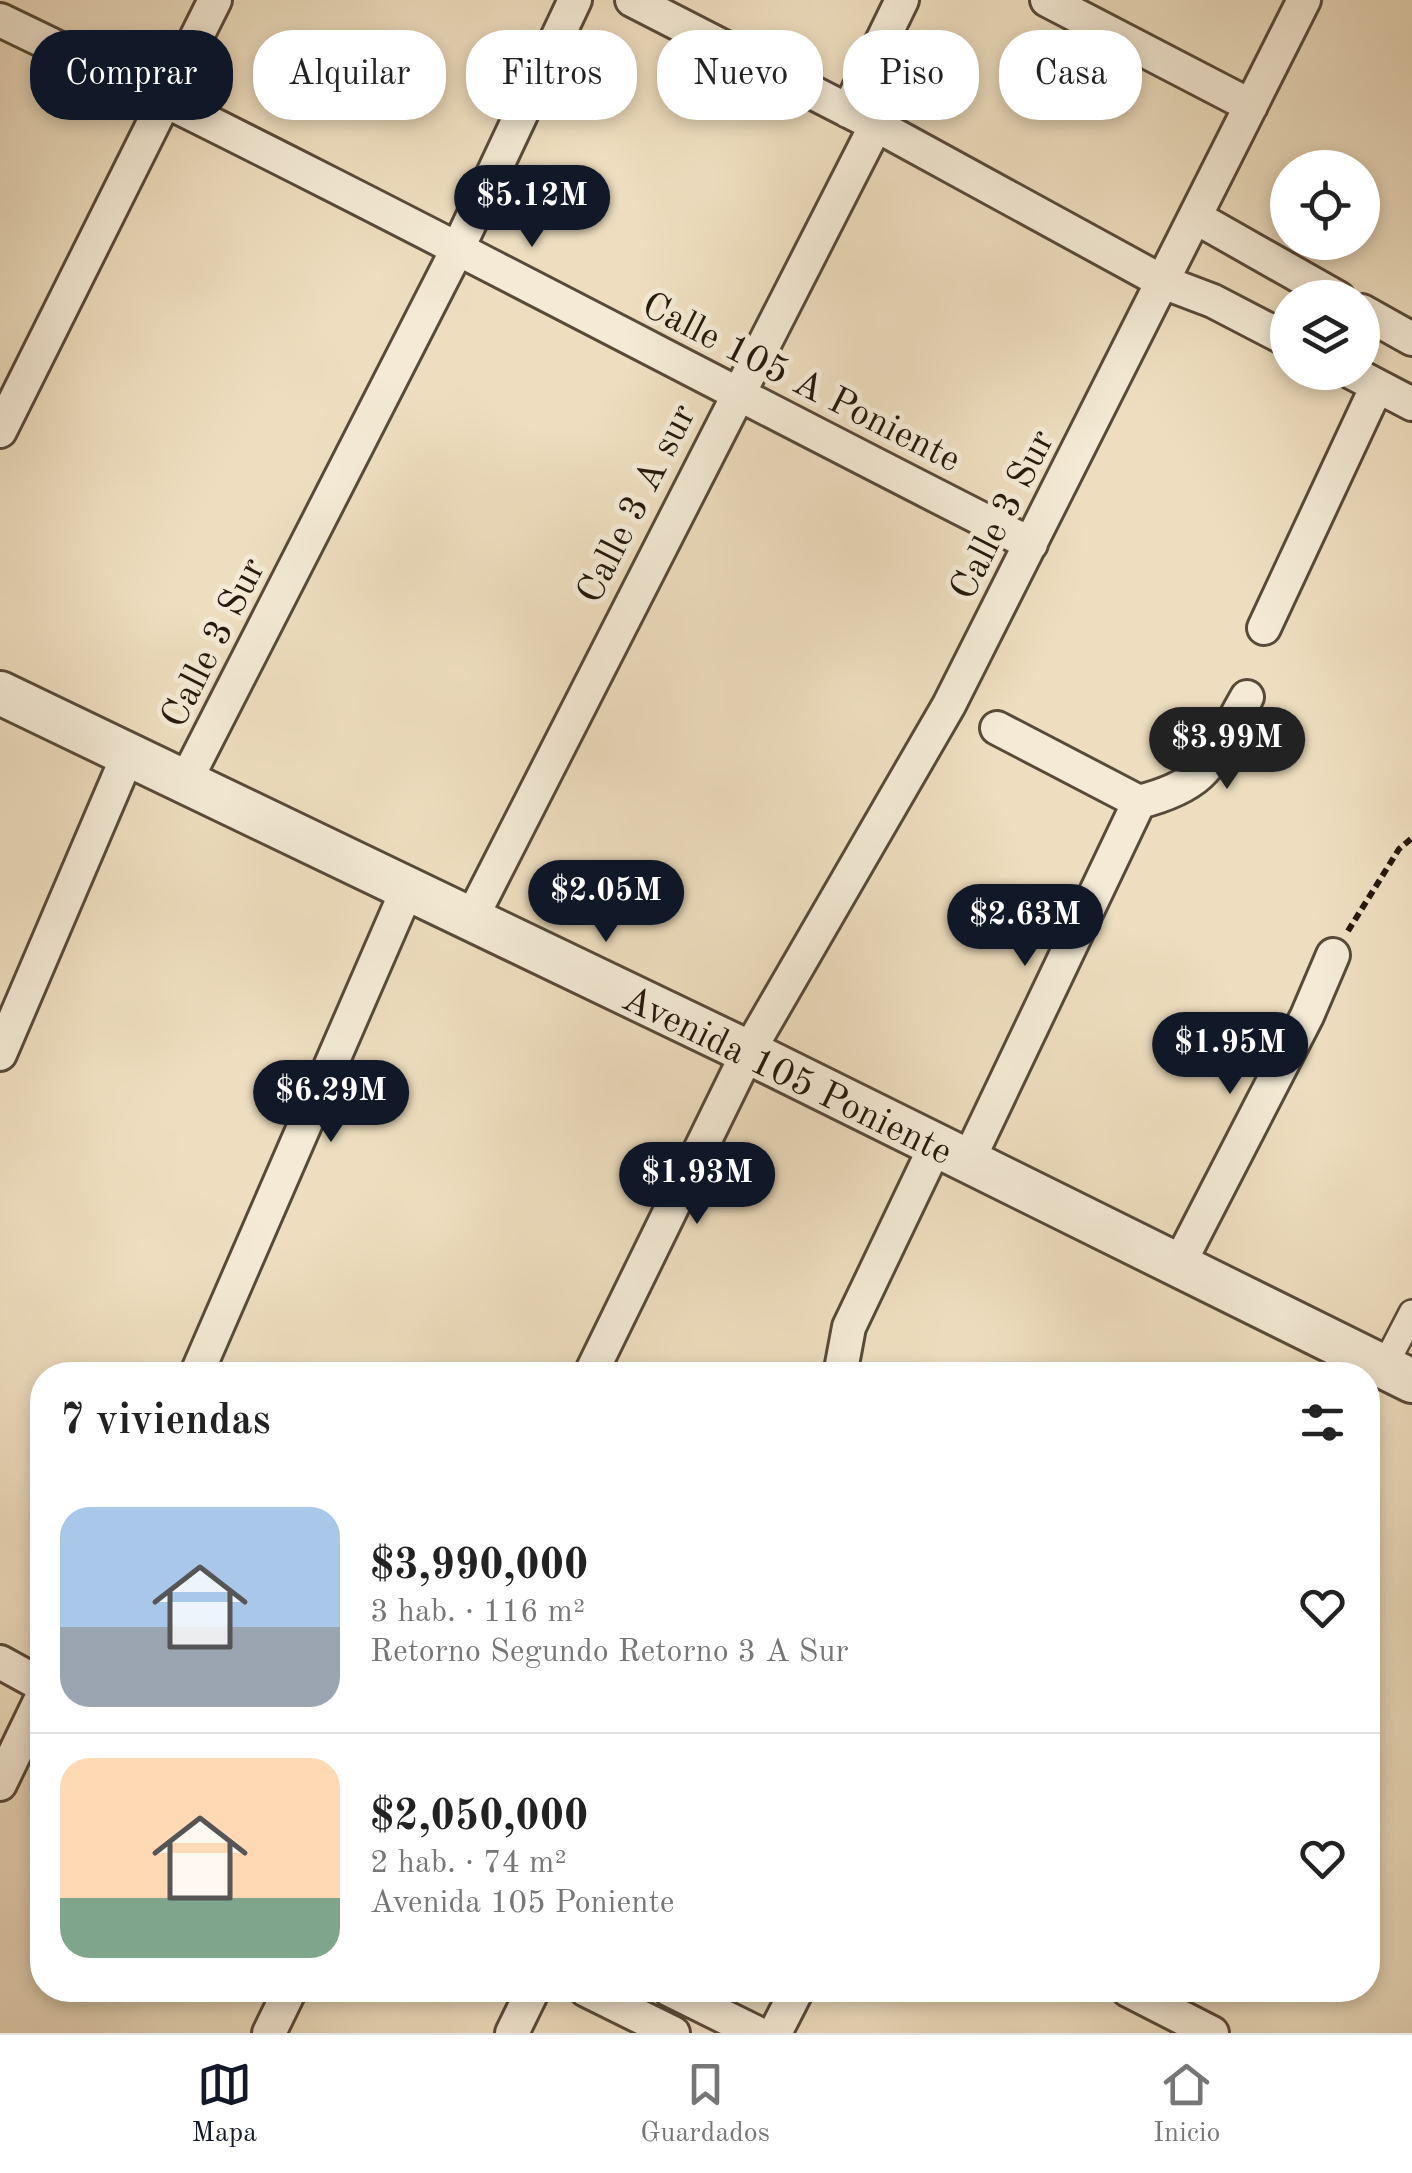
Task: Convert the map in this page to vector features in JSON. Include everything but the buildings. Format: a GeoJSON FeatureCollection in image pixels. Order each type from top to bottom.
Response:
{"type":"FeatureCollection","features":[{"type":"Feature","properties":{"kind":"street"},"geometry":{"type":"LineString","coordinates":[[200,30],[215,0]]}},
{"type":"Feature","properties":{"kind":"street","name":"Calle 3 Sur"},"geometry":{"type":"LineString","coordinates":[[185,782],[459,246],[575,0]]}},
{"type":"Feature","properties":{"kind":"street"},"geometry":{"type":"LineString","coordinates":[[632,0],[843,108]]}},
{"type":"Feature","properties":{"kind":"street","name":"Calle 3 A sur"},"geometry":{"type":"LineString","coordinates":[[892,30],[902,0]]}},
{"type":"Feature","properties":{"kind":"street"},"geometry":{"type":"LineString","coordinates":[[1047,0],[1251,106]]}},
{"type":"Feature","properties":{"kind":"street","name":"Calle 3 Sur"},"geometry":{"type":"LineString","coordinates":[[596,1362],[748,1052],[949,705],[1304,0]]}},
{"type":"Feature","properties":{"kind":"street","name":"Calle 105 A Poniente"},"geometry":{"type":"LineString","coordinates":[[0,20],[30,34]]}},
{"type":"Feature","properties":{"kind":"street"},"geometry":{"type":"LineString","coordinates":[[0,431],[154,120]]}},
{"type":"Feature","properties":{"kind":"street","name":"Calle 105 A Poniente"},"geometry":{"type":"LineString","coordinates":[[206,120],[459,246],[735,394],[1031,544]]}},
{"type":"Feature","properties":{"kind":"street","name":"Calle 3 A sur"},"geometry":{"type":"LineString","coordinates":[[470,920],[735,394],[861,120]]}},
{"type":"Feature","properties":{"kind":"street"},"geometry":{"type":"LineString","coordinates":[[866,120],[1163,282],[1213,300],[1270,330]]}},
{"type":"Feature","properties":{"kind":"street"},"geometry":{"type":"LineString","coordinates":[[1197,218],[1306,280]]}},
{"type":"Feature","properties":{"kind":"street"},"geometry":{"type":"LineString","coordinates":[[1380,320],[1411,336]]}},
{"type":"Feature","properties":{"kind":"street"},"geometry":{"type":"LineString","coordinates":[[1380,387],[1412,404]]}},
{"type":"Feature","properties":{"kind":"street"},"geometry":{"type":"LineString","coordinates":[[1264,628],[1360,390]]}},
{"type":"Feature","properties":{"kind":"street","name":"Avenida 105 Poniente"},"geometry":{"type":"LineString","coordinates":[[0,692],[748,1052],[1374,1362]]}},
{"type":"Feature","properties":{"kind":"street"},"geometry":{"type":"LineString","coordinates":[[997,728],[1139,802],[1188,787],[1201,775],[1247,697]]}},
{"type":"Feature","properties":{"kind":"street","name":"Calle 3 Sur"},"geometry":{"type":"LineString","coordinates":[[0,1054],[128,755]]}},
{"type":"Feature","properties":{"kind":"street"},"geometry":{"type":"LineString","coordinates":[[842,1362],[849,1327],[951,1155],[1139,802]]}},
{"type":"Feature","properties":{"kind":"street"},"geometry":{"type":"LineString","coordinates":[[202,1362],[408,890]]}},
{"type":"Feature","properties":{"kind":"street"},"geometry":{"type":"LineString","coordinates":[[1179,1264],[1307,1016],[1333,955]]}},
{"type":"Feature","properties":{"kind":"street"},"geometry":{"type":"LineString","coordinates":[[1398,1374],[1412,1313]]}},
{"type":"Feature","properties":{"kind":"street"},"geometry":{"type":"LineString","coordinates":[[0,1662],[30,1678]]}},
{"type":"Feature","properties":{"kind":"street"},"geometry":{"type":"LineString","coordinates":[[0,1784],[30,1721]]}},
{"type":"Feature","properties":{"kind":"street"},"geometry":{"type":"LineString","coordinates":[[269,2033],[284,2002]]}},
{"type":"Feature","properties":{"kind":"street"},"geometry":{"type":"LineString","coordinates":[[512,2033],[527,2002]]}},
{"type":"Feature","properties":{"kind":"street"},"geometry":{"type":"LineString","coordinates":[[610,2002],[673,2033]]}},
{"type":"Feature","properties":{"kind":"street"},"geometry":{"type":"LineString","coordinates":[[694,2002],[756,2033]]}},
{"type":"Feature","properties":{"kind":"street"},"geometry":{"type":"LineString","coordinates":[[775,2033],[791,2002]]}},
{"type":"Feature","properties":{"kind":"street"},"geometry":{"type":"LineString","coordinates":[[1151,2002],[1212,2033]]}},
{"type":"Feature","properties":{"kind":"path"},"geometry":{"type":"LineString","coordinates":[[1333,955],[1399,849],[1412,838]]}}]}
